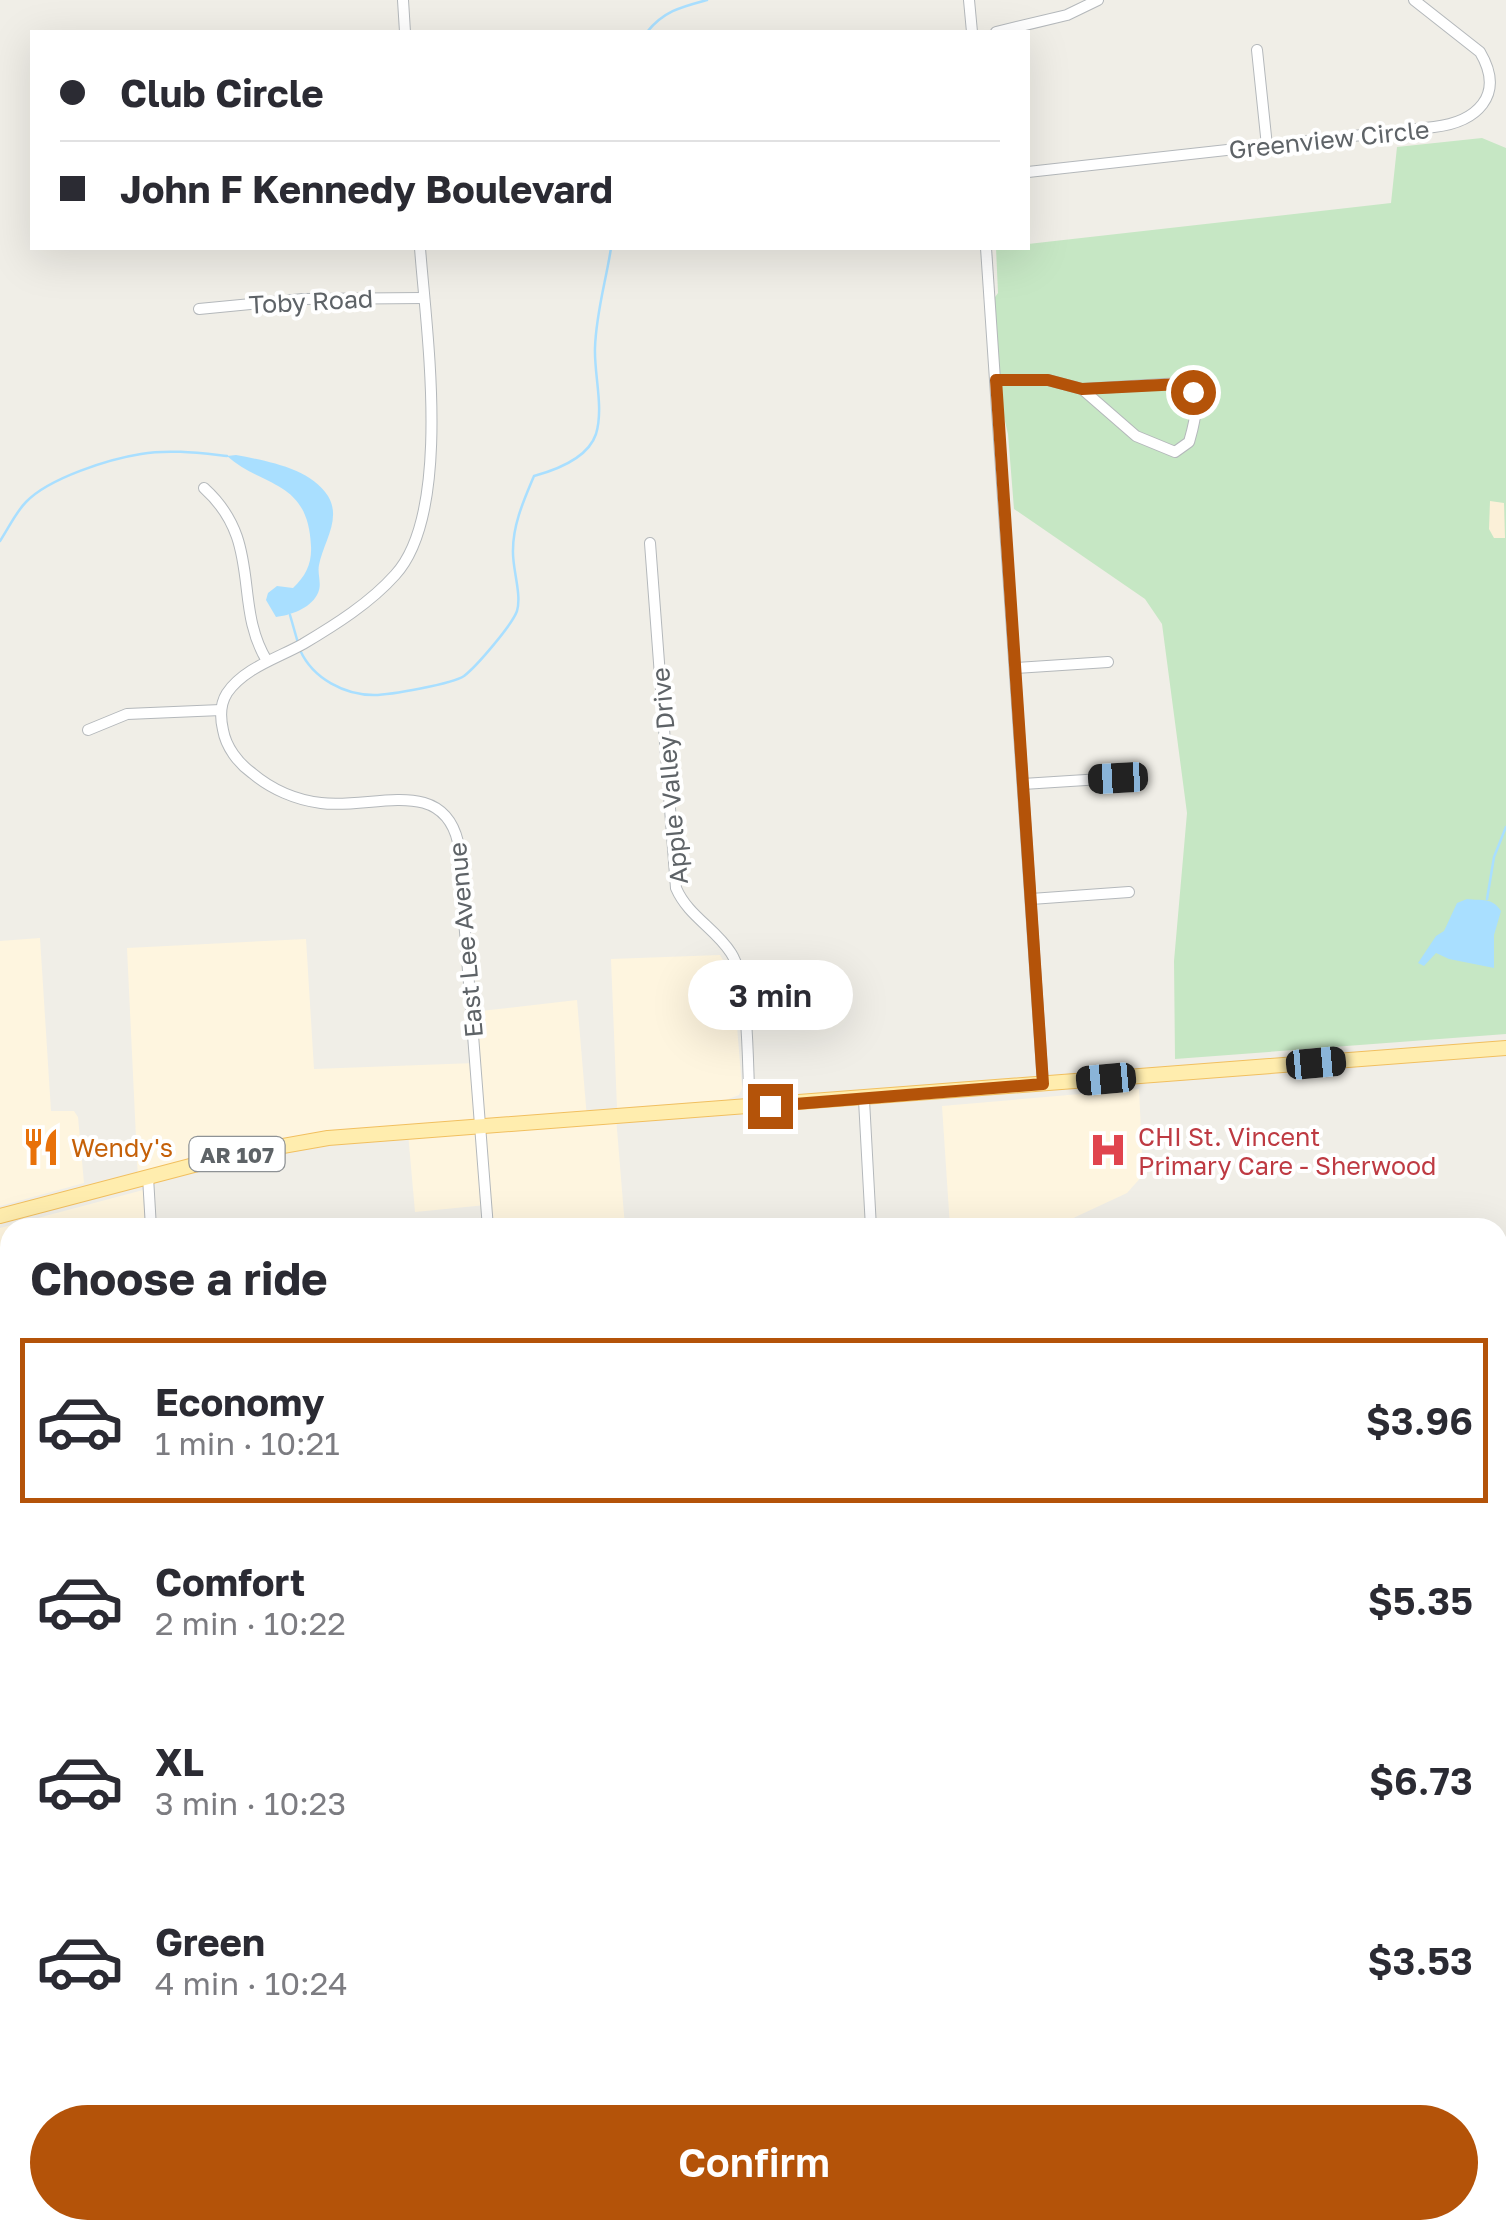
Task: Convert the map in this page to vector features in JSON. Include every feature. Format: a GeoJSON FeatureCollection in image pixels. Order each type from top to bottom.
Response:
{"type":"FeatureCollection","features":[{"type":"Feature","properties":{"kind":"main road","name":"AR 107"},"geometry":{"type":"LineString","coordinates":[[0,1216],[293,1143],[1506,1048]]}},
{"type":"Feature","properties":{"kind":"street"},"geometry":{"type":"LineString","coordinates":[[403,0],[405,30]]}},
{"type":"Feature","properties":{"kind":"street"},"geometry":{"type":"LineString","coordinates":[[969,0],[972,30]]}},
{"type":"Feature","properties":{"kind":"street"},"geometry":{"type":"LineString","coordinates":[[1005,30],[1067,16],[1098,0]]}},
{"type":"Feature","properties":{"kind":"street","name":"Greenview Circle"},"geometry":{"type":"LineString","coordinates":[[1030,172],[1456,124],[1476,114],[1489,98],[1492,88],[1486,60],[1414,0]]}},
{"type":"Feature","properties":{"kind":"street"},"geometry":{"type":"LineString","coordinates":[[1257,50],[1267,146]]}},
{"type":"Feature","properties":{"kind":"street"},"geometry":{"type":"LineString","coordinates":[[88,730],[127,714],[221,710],[230,689],[267,662],[309,640],[386,585],[404,564],[417,534],[432,427],[420,250]]}},
{"type":"Feature","properties":{"kind":"street"},"geometry":{"type":"LineString","coordinates":[[986,250],[1043,1084]]}},
{"type":"Feature","properties":{"kind":"street","name":"Toby Road"},"geometry":{"type":"LineString","coordinates":[[199,309],[302,300],[423,298]]}},
{"type":"Feature","properties":{"kind":"street"},"geometry":{"type":"LineString","coordinates":[[996,380],[1048,380],[1082,389],[1187,386],[1196,403],[1189,442],[1175,452],[1160,449],[1126,429],[1082,389]]}},
{"type":"Feature","properties":{"kind":"street"},"geometry":{"type":"LineString","coordinates":[[204,488],[236,530],[255,635],[267,662]]}},
{"type":"Feature","properties":{"kind":"street","name":"Apple Valley Drive"},"geometry":{"type":"LineString","coordinates":[[650,542],[676,888],[688,910],[721,939],[738,967],[750,1108]]}},
{"type":"Feature","properties":{"kind":"street"},"geometry":{"type":"LineString","coordinates":[[1015,668],[1108,662]]}},
{"type":"Feature","properties":{"kind":"street","name":"East Lee Avenue"},"geometry":{"type":"LineString","coordinates":[[221,710],[226,743],[248,771],[270,786],[320,804],[422,801],[439,808],[452,822],[458,842],[487,1218]]}},
{"type":"Feature","properties":{"kind":"street"},"geometry":{"type":"LineString","coordinates":[[1023,784],[1118,778]]}},
{"type":"Feature","properties":{"kind":"street"},"geometry":{"type":"LineString","coordinates":[[1031,899],[1129,892]]}},
{"type":"Feature","properties":{"kind":"street"},"geometry":{"type":"LineString","coordinates":[[864,1100],[870,1218]]}},
{"type":"Feature","properties":{"kind":"street"},"geometry":{"type":"LineString","coordinates":[[148,1178],[151,1218]]}},
{"type":"Feature","properties":{"kind":"shaded area"},"geometry":{"type":"Polygon","coordinates":[[[40,938],[51,1111],[74,1111],[78,1117],[84,1183],[0,1206],[0,941],[40,938]]]}},
{"type":"Feature","properties":{"kind":"shaded area"},"geometry":{"type":"Polygon","coordinates":[[[306,939],[314,1069],[475,1063],[472,1012],[577,1000],[587,1118],[616,1117],[624,1218],[488,1218],[486,1205],[415,1212],[408,1133],[328,1138],[138,1180],[127,948],[306,939]]]}},
{"type":"Feature","properties":{"kind":"shaded area"},"geometry":{"type":"Polygon","coordinates":[[[720,955],[733,977],[742,1088],[739,1095],[726,1100],[617,1108],[611,959],[720,955]]]}},
{"type":"Feature","properties":{"kind":"shaded area"},"geometry":{"type":"Polygon","coordinates":[[[1139,1089],[1143,1175],[1127,1193],[1073,1218],[949,1218],[942,1106],[1139,1089]]]}},
{"type":"Feature","properties":{"kind":"shaded area"},"geometry":{"type":"Polygon","coordinates":[[[143,1190],[145,1218],[38,1218],[143,1190]]]}},
{"type":"Feature","properties":{"kind":"green space"},"geometry":{"type":"Polygon","coordinates":[[[1482,138],[1506,148],[1506,1034],[1175,1059],[1174,961],[1187,813],[1162,624],[1145,599],[1014,509],[1008,434],[995,380],[990,304],[998,293],[996,250],[1030,250],[1030,244],[1391,203],[1397,147],[1482,138]]]}},
{"type":"Feature","properties":{"kind":"sand"},"geometry":{"type":"Polygon","coordinates":[[[1490,501],[1504,503],[1505,538],[1494,538],[1489,529],[1490,501]]]}},
{"type":"Feature","properties":{"kind":"water"},"geometry":{"type":"Polygon","coordinates":[[[227,456],[299,472],[320,486],[332,505],[332,522],[319,565],[319,591],[314,600],[293,613],[276,617],[266,600],[277,586],[293,588],[305,574],[311,552],[308,524],[293,497],[227,456]]]}},
{"type":"Feature","properties":{"kind":"water"},"geometry":{"type":"Polygon","coordinates":[[[1467,899],[1490,902],[1501,911],[1494,935],[1494,968],[1436,953],[1424,966],[1418,963],[1436,936],[1444,931],[1457,903],[1467,899]]]}},
{"type":"Feature","properties":{"kind":"waterway"},"geometry":{"type":"LineString","coordinates":[[649,30],[667,14],[707,0]]}},
{"type":"Feature","properties":{"kind":"waterway"},"geometry":{"type":"LineString","coordinates":[[300,650],[313,669],[331,683],[352,692],[382,695],[464,676],[501,635],[517,611],[513,540],[534,476],[579,456],[596,434],[596,335],[611,250]]}},
{"type":"Feature","properties":{"kind":"waterway"},"geometry":{"type":"LineString","coordinates":[[0,541],[36,493],[80,471],[152,453],[227,456]]}},
{"type":"Feature","properties":{"kind":"waterway"},"geometry":{"type":"LineString","coordinates":[[290,615],[298,643]]}},
{"type":"Feature","properties":{"kind":"waterway"},"geometry":{"type":"LineString","coordinates":[[1487,899],[1494,857],[1506,827]]}},
{"type":"Feature","properties":{"kind":"place","name":"Wendy's"},"geometry":{"type":"Point","coordinates":[41,1147]}},
{"type":"Feature","properties":{"kind":"place","name":"CHI St. Vincent Primary Care - Sherwood"},"geometry":{"type":"Point","coordinates":[1108,1150]}},
{"type":"Feature","properties":{"kind":"route"},"geometry":{"type":"LineString","coordinates":[[770,1106],[1043,1084],[996,380],[1048,380],[1082,389],[1181,384],[1193,392]]}}]}
